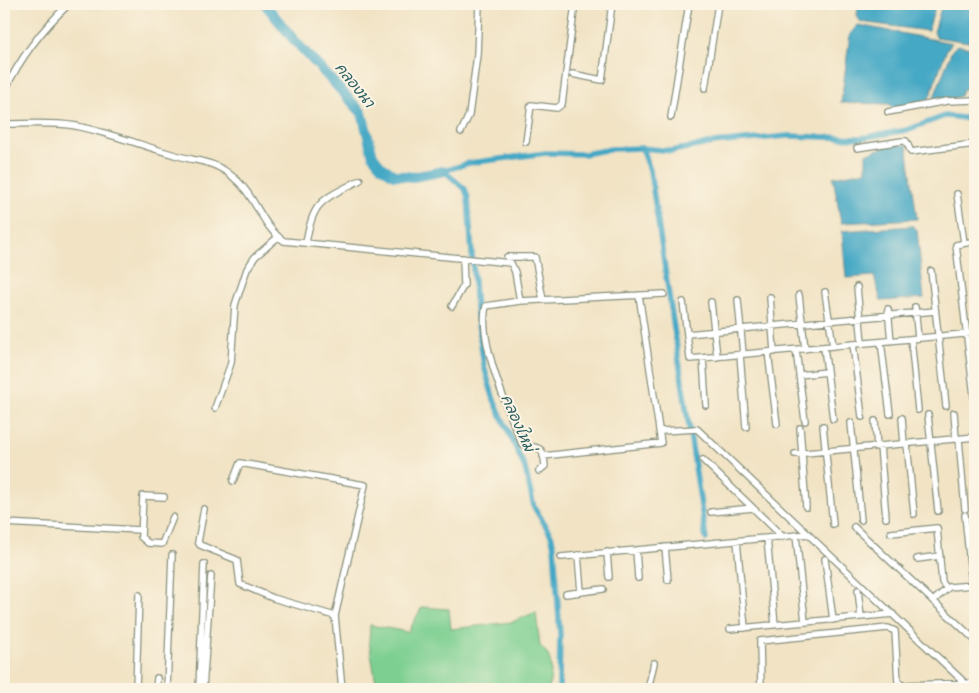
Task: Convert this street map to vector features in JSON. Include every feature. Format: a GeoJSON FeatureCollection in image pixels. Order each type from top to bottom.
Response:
{"type":"FeatureCollection","features":[{"type":"Feature","properties":{"kind":"street"},"geometry":{"type":"LineString","coordinates":[[4,92],[26,52],[48,25],[69,4]]}},
{"type":"Feature","properties":{"kind":"street"},"geometry":{"type":"LineString","coordinates":[[461,132],[469,115],[477,55],[479,4]]}},
{"type":"Feature","properties":{"kind":"street"},"geometry":{"type":"LineString","coordinates":[[526,142],[531,105],[557,108],[562,104],[575,4]]}},
{"type":"Feature","properties":{"kind":"street"},"geometry":{"type":"LineString","coordinates":[[572,74],[602,80],[612,4]]}},
{"type":"Feature","properties":{"kind":"street"},"geometry":{"type":"LineString","coordinates":[[671,117],[689,4]]}},
{"type":"Feature","properties":{"kind":"street"},"geometry":{"type":"LineString","coordinates":[[705,88],[718,4]]}},
{"type":"Feature","properties":{"kind":"street"},"geometry":{"type":"LineString","coordinates":[[888,112],[975,98],[975,92]]}},
{"type":"Feature","properties":{"kind":"street"},"geometry":{"type":"LineString","coordinates":[[4,124],[52,123],[78,127],[190,160],[213,163],[235,178],[250,194],[275,234],[288,242],[511,263],[515,272],[520,302]]}},
{"type":"Feature","properties":{"kind":"street"},"geometry":{"type":"LineString","coordinates":[[858,148],[906,141],[911,152],[975,144]]}},
{"type":"Feature","properties":{"kind":"street"},"geometry":{"type":"LineString","coordinates":[[306,243],[310,220],[315,208],[323,200],[360,180]]}},
{"type":"Feature","properties":{"kind":"street"},"geometry":{"type":"LineString","coordinates":[[957,194],[964,243]]}},
{"type":"Feature","properties":{"kind":"street"},"geometry":{"type":"LineString","coordinates":[[215,408],[231,363],[235,305],[246,269],[275,234]]}},
{"type":"Feature","properties":{"kind":"street"},"geometry":{"type":"LineString","coordinates":[[975,241],[956,245],[975,404]]}},
{"type":"Feature","properties":{"kind":"street"},"geometry":{"type":"LineString","coordinates":[[507,257],[535,257],[544,300]]}},
{"type":"Feature","properties":{"kind":"street"},"geometry":{"type":"LineString","coordinates":[[452,306],[464,285],[466,258]]}},
{"type":"Feature","properties":{"kind":"street"},"geometry":{"type":"LineString","coordinates":[[931,270],[946,406]]}},
{"type":"Feature","properties":{"kind":"street"},"geometry":{"type":"LineString","coordinates":[[856,287],[862,343]]}},
{"type":"Feature","properties":{"kind":"street"},"geometry":{"type":"LineString","coordinates":[[825,292],[833,346]]}},
{"type":"Feature","properties":{"kind":"street"},"geometry":{"type":"LineString","coordinates":[[539,471],[545,466],[540,448],[522,444],[506,400],[498,388],[484,322],[486,306],[544,300],[664,294]]}},
{"type":"Feature","properties":{"kind":"street"},"geometry":{"type":"LineString","coordinates":[[543,456],[661,443],[661,431],[639,295]]}},
{"type":"Feature","properties":{"kind":"street"},"geometry":{"type":"LineString","coordinates":[[799,295],[804,349]]}},
{"type":"Feature","properties":{"kind":"street"},"geometry":{"type":"LineString","coordinates":[[770,298],[771,352],[777,424]]}},
{"type":"Feature","properties":{"kind":"street"},"geometry":{"type":"LineString","coordinates":[[738,300],[746,427]]}},
{"type":"Feature","properties":{"kind":"street"},"geometry":{"type":"LineString","coordinates":[[683,302],[690,359],[975,333]]}},
{"type":"Feature","properties":{"kind":"street"},"geometry":{"type":"LineString","coordinates":[[711,302],[718,357]]}},
{"type":"Feature","properties":{"kind":"street"},"geometry":{"type":"LineString","coordinates":[[915,310],[918,338]]}},
{"type":"Feature","properties":{"kind":"street"},"geometry":{"type":"LineString","coordinates":[[687,334],[860,318],[888,312],[935,311]]}},
{"type":"Feature","properties":{"kind":"street"},"geometry":{"type":"LineString","coordinates":[[888,312],[891,341]]}},
{"type":"Feature","properties":{"kind":"street"},"geometry":{"type":"LineString","coordinates":[[911,339],[918,410]]}},
{"type":"Feature","properties":{"kind":"street"},"geometry":{"type":"LineString","coordinates":[[881,342],[890,414]]}},
{"type":"Feature","properties":{"kind":"street"},"geometry":{"type":"LineString","coordinates":[[853,344],[862,417]]}},
{"type":"Feature","properties":{"kind":"street"},"geometry":{"type":"LineString","coordinates":[[824,347],[833,419]]}},
{"type":"Feature","properties":{"kind":"street"},"geometry":{"type":"LineString","coordinates":[[796,350],[805,421]]}},
{"type":"Feature","properties":{"kind":"street"},"geometry":{"type":"LineString","coordinates":[[702,358],[706,405]]}},
{"type":"Feature","properties":{"kind":"street"},"geometry":{"type":"LineString","coordinates":[[799,375],[827,372]]}},
{"type":"Feature","properties":{"kind":"street"},"geometry":{"type":"LineString","coordinates":[[933,601],[947,589],[974,585],[954,413]]}},
{"type":"Feature","properties":{"kind":"street"},"geometry":{"type":"LineString","coordinates":[[928,415],[929,441],[938,511]]}},
{"type":"Feature","properties":{"kind":"street"},"geometry":{"type":"LineString","coordinates":[[902,418],[914,514]]}},
{"type":"Feature","properties":{"kind":"street"},"geometry":{"type":"LineString","coordinates":[[875,421],[886,518]]}},
{"type":"Feature","properties":{"kind":"street"},"geometry":{"type":"LineString","coordinates":[[851,423],[861,520]]}},
{"type":"Feature","properties":{"kind":"street"},"geometry":{"type":"LineString","coordinates":[[824,426],[834,524]]}},
{"type":"Feature","properties":{"kind":"street"},"geometry":{"type":"LineString","coordinates":[[800,428],[798,454],[806,507]]}},
{"type":"Feature","properties":{"kind":"street"},"geometry":{"type":"LineString","coordinates":[[661,431],[698,429],[966,684]]}},
{"type":"Feature","properties":{"kind":"street"},"geometry":{"type":"LineString","coordinates":[[798,454],[975,437]]}},
{"type":"Feature","properties":{"kind":"street"},"geometry":{"type":"LineString","coordinates":[[703,460],[783,537]]}},
{"type":"Feature","properties":{"kind":"street"},"geometry":{"type":"LineString","coordinates":[[233,481],[240,463],[365,485],[335,616],[342,689]]}},
{"type":"Feature","properties":{"kind":"street"},"geometry":{"type":"LineString","coordinates":[[164,497],[143,496],[140,530],[144,541],[162,544],[173,518]]}},
{"type":"Feature","properties":{"kind":"street"},"geometry":{"type":"LineString","coordinates":[[712,512],[754,508]]}},
{"type":"Feature","properties":{"kind":"street"},"geometry":{"type":"LineString","coordinates":[[204,509],[198,542],[200,545],[237,560],[240,584],[273,598],[335,616]]}},
{"type":"Feature","properties":{"kind":"street"},"geometry":{"type":"LineString","coordinates":[[4,523],[140,530]]}},
{"type":"Feature","properties":{"kind":"street"},"geometry":{"type":"LineString","coordinates":[[854,528],[975,640]]}},
{"type":"Feature","properties":{"kind":"street"},"geometry":{"type":"LineString","coordinates":[[891,533],[938,528],[942,582],[947,589]]}},
{"type":"Feature","properties":{"kind":"street"},"geometry":{"type":"LineString","coordinates":[[561,557],[809,534]]}},
{"type":"Feature","properties":{"kind":"street"},"geometry":{"type":"LineString","coordinates":[[796,536],[805,622]]}},
{"type":"Feature","properties":{"kind":"street"},"geometry":{"type":"LineString","coordinates":[[767,538],[775,625]]}},
{"type":"Feature","properties":{"kind":"street"},"geometry":{"type":"LineString","coordinates":[[737,541],[745,628]]}},
{"type":"Feature","properties":{"kind":"street"},"geometry":{"type":"LineString","coordinates":[[665,547],[668,580]]}},
{"type":"Feature","properties":{"kind":"street"},"geometry":{"type":"LineString","coordinates":[[636,550],[638,578]]}},
{"type":"Feature","properties":{"kind":"street"},"geometry":{"type":"LineString","coordinates":[[607,552],[609,577]]}},
{"type":"Feature","properties":{"kind":"street"},"geometry":{"type":"LineString","coordinates":[[167,689],[172,555]]}},
{"type":"Feature","properties":{"kind":"street"},"geometry":{"type":"LineString","coordinates":[[578,555],[581,592]]}},
{"type":"Feature","properties":{"kind":"street"},"geometry":{"type":"LineString","coordinates":[[917,558],[940,556]]}},
{"type":"Feature","properties":{"kind":"street"},"geometry":{"type":"LineString","coordinates":[[825,560],[833,620]]}},
{"type":"Feature","properties":{"kind":"street"},"geometry":{"type":"LineString","coordinates":[[199,689],[204,564]]}},
{"type":"Feature","properties":{"kind":"street"},"geometry":{"type":"LineString","coordinates":[[203,689],[210,576]]}},
{"type":"Feature","properties":{"kind":"street"},"geometry":{"type":"LineString","coordinates":[[566,594],[602,589]]}},
{"type":"Feature","properties":{"kind":"street"},"geometry":{"type":"LineString","coordinates":[[858,590],[861,617]]}},
{"type":"Feature","properties":{"kind":"street"},"geometry":{"type":"LineString","coordinates":[[136,689],[139,595]]}},
{"type":"Feature","properties":{"kind":"street"},"geometry":{"type":"LineString","coordinates":[[730,629],[893,614]]}},
{"type":"Feature","properties":{"kind":"street"},"geometry":{"type":"LineString","coordinates":[[761,689],[760,641],[888,628],[894,631],[898,682],[902,685],[975,683]]}},
{"type":"Feature","properties":{"kind":"street"},"geometry":{"type":"LineString","coordinates":[[648,689],[654,663]]}},
{"type":"Feature","properties":{"kind":"street"},"geometry":{"type":"LineString","coordinates":[[156,689],[158,678]]}},
{"type":"Feature","properties":{"kind":"green space"},"geometry":{"type":"Polygon","coordinates":[[[422,607],[449,609],[451,629],[512,622],[536,612],[540,646],[550,660],[551,677],[549,689],[377,689],[369,641],[370,625],[408,632],[422,607]]]}},
{"type":"Feature","properties":{"kind":"water"},"geometry":{"type":"Polygon","coordinates":[[[858,4],[936,4],[928,31],[861,22],[857,17],[858,4]]]}},
{"type":"Feature","properties":{"kind":"water"},"geometry":{"type":"Polygon","coordinates":[[[942,4],[975,4],[975,43],[936,37],[934,32],[942,4]]]}},
{"type":"Feature","properties":{"kind":"water"},"geometry":{"type":"Polygon","coordinates":[[[858,25],[952,43],[947,49],[929,99],[895,109],[889,104],[841,103],[850,34],[858,25]]]}},
{"type":"Feature","properties":{"kind":"water"},"geometry":{"type":"Polygon","coordinates":[[[957,45],[975,49],[975,83],[971,89],[963,89],[960,96],[947,101],[934,97],[952,50],[957,45]]]}},
{"type":"Feature","properties":{"kind":"water"},"geometry":{"type":"Polygon","coordinates":[[[889,145],[907,145],[917,219],[841,223],[833,177],[866,171],[866,154],[889,145]]]}},
{"type":"Feature","properties":{"kind":"water"},"geometry":{"type":"Polygon","coordinates":[[[913,226],[917,230],[924,298],[881,301],[874,276],[846,278],[842,231],[913,226]]]}},
{"type":"Feature","properties":{"kind":"waterway"},"geometry":{"type":"LineString","coordinates":[[4,9],[7,4]]}},
{"type":"Feature","properties":{"kind":"waterway","name":"คลองนา"},"geometry":{"type":"LineString","coordinates":[[265,4],[294,40],[362,113],[373,156],[382,167],[394,175],[413,177],[444,171]]}},
{"type":"Feature","properties":{"kind":"waterway","name":"คลองใหม่"},"geometry":{"type":"LineString","coordinates":[[559,689],[560,635],[554,546],[551,535],[534,507],[525,468],[494,400],[484,366],[476,309],[468,198],[465,189],[444,171],[469,163],[546,153],[584,154],[611,149],[642,148],[672,151],[713,143],[788,136],[861,138],[907,130],[945,116],[964,118],[975,123]]}},
{"type":"Feature","properties":{"kind":"waterway"},"geometry":{"type":"LineString","coordinates":[[642,148],[650,170],[706,539]]}}]}
